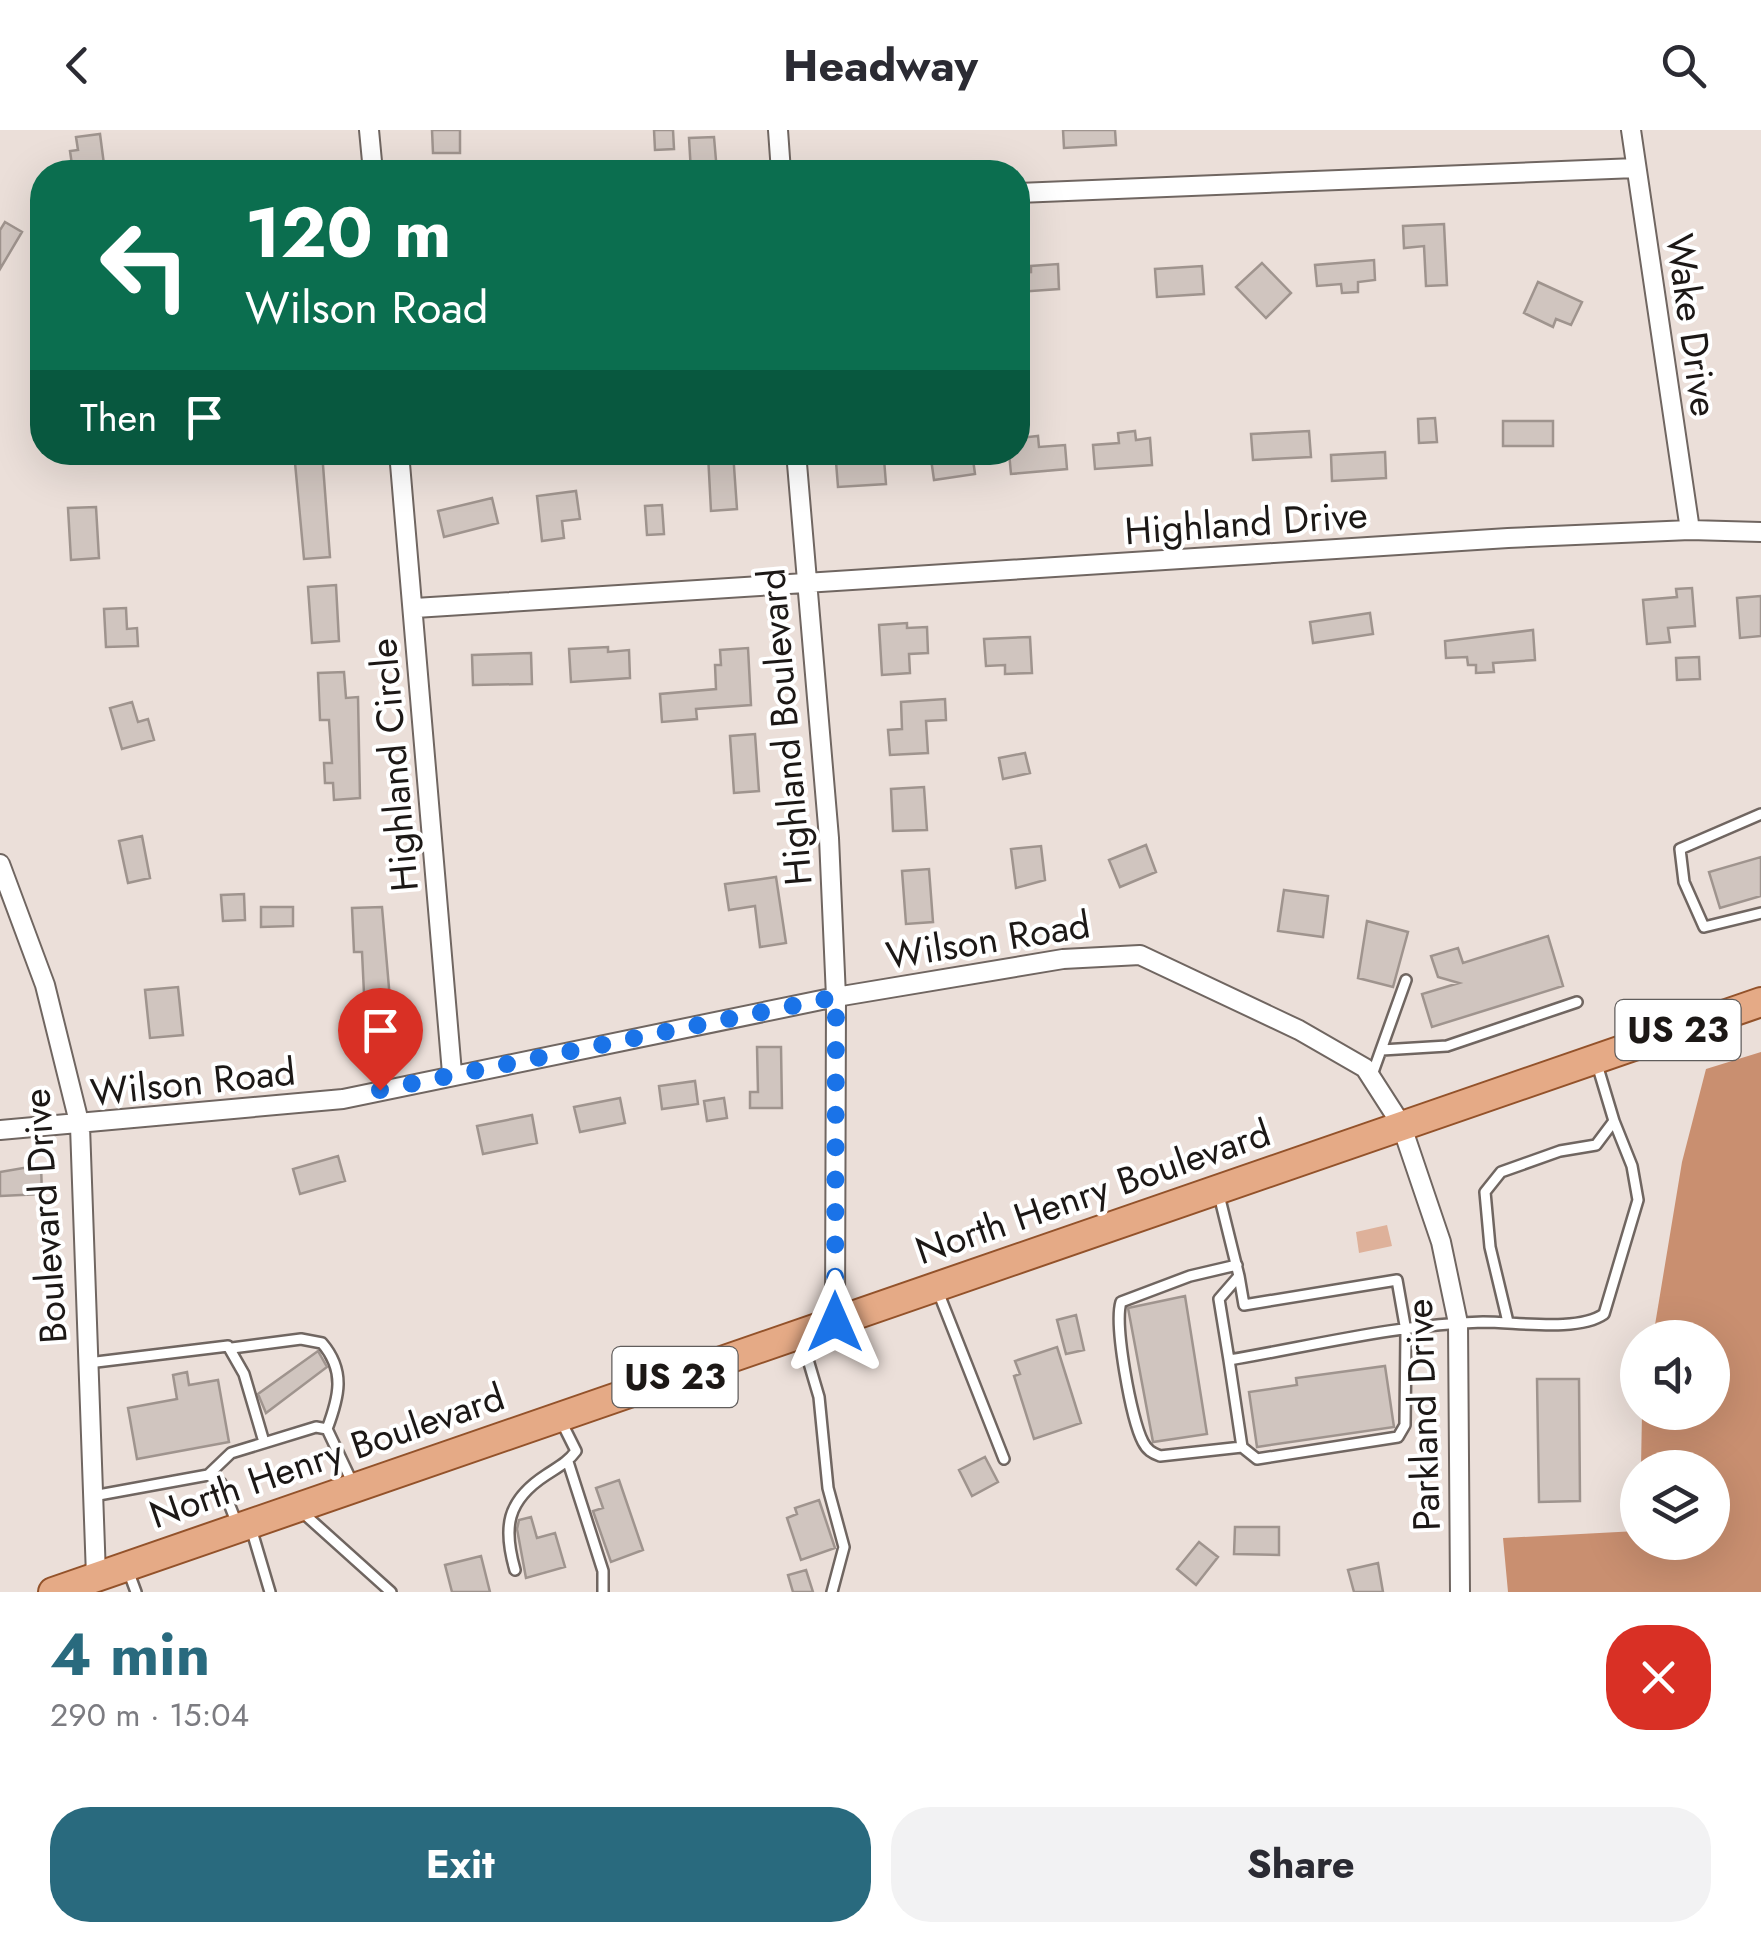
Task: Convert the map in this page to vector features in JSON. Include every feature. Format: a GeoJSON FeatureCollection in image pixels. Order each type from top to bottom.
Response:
{"type":"FeatureCollection","features":[{"type":"Feature","properties":{"kind":"main road","name":"North Henry Boulevard"},"geometry":{"type":"LineString","coordinates":[[53,1592],[1761,1002]]}},
{"type":"Feature","properties":{"kind":"street"},"geometry":{"type":"LineString","coordinates":[[370,130],[372,160]]}},
{"type":"Feature","properties":{"kind":"street"},"geometry":{"type":"LineString","coordinates":[[778,130],[780,160]]}},
{"type":"Feature","properties":{"kind":"street","name":"Wake Drive"},"geometry":{"type":"LineString","coordinates":[[1631,130],[1690,530]]}},
{"type":"Feature","properties":{"kind":"street"},"geometry":{"type":"LineString","coordinates":[[1030,193],[1636,168]]}},
{"type":"Feature","properties":{"kind":"street","name":"Highland Circle"},"geometry":{"type":"LineString","coordinates":[[401,465],[452,1073]]}},
{"type":"Feature","properties":{"kind":"street","name":"Highland Boulevard"},"geometry":{"type":"LineString","coordinates":[[797,465],[829,838],[836,997],[835,1322]]}},
{"type":"Feature","properties":{"kind":"street","name":"Highland Drive"},"geometry":{"type":"LineString","coordinates":[[414,608],[1508,538],[1690,530],[1761,532]]}},
{"type":"Feature","properties":{"kind":"street","name":"Boulevard Drive"},"geometry":{"type":"LineString","coordinates":[[0,864],[44,985],[80,1126],[96,1576]]}},
{"type":"Feature","properties":{"kind":"street","name":"Wilson Road"},"geometry":{"type":"LineString","coordinates":[[0,1130],[80,1126],[344,1099],[452,1073],[606,1047],[836,997],[1062,958],[1140,955],[1299,1030],[1366,1068],[1401,1124]]}},
{"type":"Feature","properties":{"kind":"street","name":"Parkland Drive"},"geometry":{"type":"LineString","coordinates":[[1401,1124],[1441,1242],[1458,1323],[1460,1592]]}},
{"type":"Feature","properties":{"kind":"lane"},"geometry":{"type":"LineString","coordinates":[[1761,814],[1680,849],[1684,882],[1704,928],[1761,914]]}},
{"type":"Feature","properties":{"kind":"lane"},"geometry":{"type":"LineString","coordinates":[[1371,1077],[1406,980]]}},
{"type":"Feature","properties":{"kind":"lane"},"geometry":{"type":"LineString","coordinates":[[1382,1050],[1447,1046],[1577,1002]]}},
{"type":"Feature","properties":{"kind":"lane"},"geometry":{"type":"LineString","coordinates":[[1229,1360],[1458,1323],[1576,1326],[1604,1314],[1638,1200],[1632,1166],[1595,1059]]}},
{"type":"Feature","properties":{"kind":"lane"},"geometry":{"type":"LineString","coordinates":[[1508,1322],[1490,1247],[1486,1192],[1501,1172],[1560,1151],[1596,1145],[1614,1121]]}},
{"type":"Feature","properties":{"kind":"lane"},"geometry":{"type":"LineString","coordinates":[[1217,1188],[1238,1270],[1244,1304],[1397,1280],[1406,1331],[1405,1425],[1398,1437],[1257,1459],[1242,1447],[1219,1299],[1238,1270]]}},
{"type":"Feature","properties":{"kind":"lane"},"geometry":{"type":"LineString","coordinates":[[1238,1270],[1134,1296],[1121,1302],[1117,1316],[1135,1416],[1150,1452],[1160,1456],[1242,1447]]}},
{"type":"Feature","properties":{"kind":"lane"},"geometry":{"type":"LineString","coordinates":[[936,1286],[1004,1458]]}},
{"type":"Feature","properties":{"kind":"lane"},"geometry":{"type":"LineString","coordinates":[[800,1334],[819,1397],[828,1488],[844,1547],[832,1592]]}},
{"type":"Feature","properties":{"kind":"lane"},"geometry":{"type":"LineString","coordinates":[[88,1363],[218,1344],[232,1348],[301,1339],[322,1343],[336,1361],[339,1376],[338,1398],[327,1429],[354,1487]]}},
{"type":"Feature","properties":{"kind":"lane"},"geometry":{"type":"LineString","coordinates":[[232,1348],[264,1442]]}},
{"type":"Feature","properties":{"kind":"lane"},"geometry":{"type":"LineString","coordinates":[[515,1570],[505,1535],[512,1511],[542,1477],[568,1462],[576,1450],[559,1416]]}},
{"type":"Feature","properties":{"kind":"lane"},"geometry":{"type":"LineString","coordinates":[[93,1496],[208,1475],[223,1458],[264,1442],[310,1427],[327,1429]]}},
{"type":"Feature","properties":{"kind":"lane"},"geometry":{"type":"LineString","coordinates":[[568,1462],[604,1571],[603,1592]]}},
{"type":"Feature","properties":{"kind":"lane"},"geometry":{"type":"LineString","coordinates":[[208,1475],[221,1483],[244,1525],[270,1592]]}},
{"type":"Feature","properties":{"kind":"lane"},"geometry":{"type":"LineString","coordinates":[[296,1507],[392,1592]]}},
{"type":"Feature","properties":{"kind":"lane"},"geometry":{"type":"LineString","coordinates":[[126,1565],[136,1592]]}},
{"type":"Feature","properties":{"kind":"shaded area"},"geometry":{"type":"Polygon","coordinates":[[[1761,1052],[1761,1592],[1508,1592],[1503,1538],[1620,1532],[1620,1560],[1730,1560],[1730,1450],[1641,1450],[1642,1430],[1730,1430],[1730,1320],[1656,1320],[1682,1162],[1706,1069],[1761,1052]]]}},
{"type":"Feature","properties":{"kind":"shaded area"},"geometry":{"type":"Polygon","coordinates":[[[1387,1225],[1392,1246],[1359,1253],[1356,1232],[1387,1225]]]}},
{"type":"Feature","properties":{"kind":"building"},"geometry":{"type":"Polygon","coordinates":[[[432,130],[460,130],[460,153],[433,153],[432,130]]]}},
{"type":"Feature","properties":{"kind":"building"},"geometry":{"type":"Polygon","coordinates":[[[654,130],[673,130],[674,149],[655,150],[654,130]]]}},
{"type":"Feature","properties":{"kind":"building"},"geometry":{"type":"Polygon","coordinates":[[[1063,130],[1115,130],[1116,145],[1064,148],[1063,130]]]}},
{"type":"Feature","properties":{"kind":"building"},"geometry":{"type":"Polygon","coordinates":[[[100,134],[103,160],[71,160],[70,151],[78,150],[76,137],[100,134]]]}},
{"type":"Feature","properties":{"kind":"building"},"geometry":{"type":"Polygon","coordinates":[[[714,137],[716,160],[690,160],[689,138],[714,137]]]}},
{"type":"Feature","properties":{"kind":"building"},"geometry":{"type":"Polygon","coordinates":[[[5,222],[22,232],[0,269],[0,230],[5,222]]]}},
{"type":"Feature","properties":{"kind":"building"},"geometry":{"type":"Polygon","coordinates":[[[1444,224],[1447,285],[1426,286],[1424,246],[1404,248],[1403,226],[1444,224]]]}},
{"type":"Feature","properties":{"kind":"building"},"geometry":{"type":"Polygon","coordinates":[[[1374,260],[1375,280],[1358,282],[1358,292],[1342,293],[1341,284],[1317,286],[1315,265],[1374,260]]]}},
{"type":"Feature","properties":{"kind":"building"},"geometry":{"type":"Polygon","coordinates":[[[1262,263],[1291,293],[1266,318],[1236,287],[1262,263]]]}},
{"type":"Feature","properties":{"kind":"building"},"geometry":{"type":"Polygon","coordinates":[[[1058,264],[1059,289],[1030,291],[1031,266],[1058,264]]]}},
{"type":"Feature","properties":{"kind":"building"},"geometry":{"type":"Polygon","coordinates":[[[1202,266],[1204,294],[1157,297],[1155,269],[1202,266]]]}},
{"type":"Feature","properties":{"kind":"building"},"geometry":{"type":"Polygon","coordinates":[[[1538,282],[1582,302],[1571,325],[1556,319],[1553,327],[1524,313],[1538,282]]]}},
{"type":"Feature","properties":{"kind":"building"},"geometry":{"type":"Polygon","coordinates":[[[1435,418],[1437,442],[1419,443],[1418,419],[1435,418]]]}},
{"type":"Feature","properties":{"kind":"building"},"geometry":{"type":"Polygon","coordinates":[[[1503,421],[1553,421],[1553,446],[1503,446],[1503,421]]]}},
{"type":"Feature","properties":{"kind":"building"},"geometry":{"type":"Polygon","coordinates":[[[1135,431],[1136,440],[1150,438],[1152,465],[1095,469],[1093,445],[1119,443],[1118,433],[1135,431]]]}},
{"type":"Feature","properties":{"kind":"building"},"geometry":{"type":"Polygon","coordinates":[[[1309,431],[1311,457],[1253,460],[1251,434],[1309,431]]]}},
{"type":"Feature","properties":{"kind":"building"},"geometry":{"type":"Polygon","coordinates":[[[1038,436],[1039,447],[1065,445],[1067,469],[1011,474],[1010,465],[1030,465],[1030,437],[1038,436]]]}},
{"type":"Feature","properties":{"kind":"building"},"geometry":{"type":"Polygon","coordinates":[[[1385,452],[1386,478],[1332,481],[1331,455],[1385,452]]]}},
{"type":"Feature","properties":{"kind":"building"},"geometry":{"type":"Polygon","coordinates":[[[295,465],[323,465],[330,557],[304,559],[295,465]]]}},
{"type":"Feature","properties":{"kind":"building"},"geometry":{"type":"Polygon","coordinates":[[[709,465],[734,465],[737,509],[711,511],[709,465]]]}},
{"type":"Feature","properties":{"kind":"building"},"geometry":{"type":"Polygon","coordinates":[[[836,465],[884,465],[886,484],[838,487],[836,465]]]}},
{"type":"Feature","properties":{"kind":"building"},"geometry":{"type":"Polygon","coordinates":[[[932,465],[974,465],[975,474],[934,480],[932,465]]]}},
{"type":"Feature","properties":{"kind":"building"},"geometry":{"type":"Polygon","coordinates":[[[576,491],[580,519],[562,521],[564,538],[542,541],[537,496],[576,491]]]}},
{"type":"Feature","properties":{"kind":"building"},"geometry":{"type":"Polygon","coordinates":[[[492,498],[498,523],[444,537],[438,511],[492,498]]]}},
{"type":"Feature","properties":{"kind":"building"},"geometry":{"type":"Polygon","coordinates":[[[662,505],[664,534],[647,535],[645,506],[662,505]]]}},
{"type":"Feature","properties":{"kind":"building"},"geometry":{"type":"Polygon","coordinates":[[[96,507],[99,558],[71,560],[68,508],[96,507]]]}},
{"type":"Feature","properties":{"kind":"building"},"geometry":{"type":"Polygon","coordinates":[[[336,585],[339,641],[312,643],[308,587],[336,585]]]}},
{"type":"Feature","properties":{"kind":"building"},"geometry":{"type":"Polygon","coordinates":[[[1692,588],[1695,626],[1668,628],[1670,642],[1647,644],[1643,600],[1677,597],[1676,589],[1692,588]]]}},
{"type":"Feature","properties":{"kind":"building"},"geometry":{"type":"Polygon","coordinates":[[[1761,596],[1761,636],[1740,638],[1737,598],[1761,596]]]}},
{"type":"Feature","properties":{"kind":"building"},"geometry":{"type":"Polygon","coordinates":[[[126,608],[127,629],[137,628],[138,646],[106,647],[104,609],[126,608]]]}},
{"type":"Feature","properties":{"kind":"building"},"geometry":{"type":"Polygon","coordinates":[[[1370,613],[1373,634],[1313,643],[1310,622],[1370,613]]]}},
{"type":"Feature","properties":{"kind":"building"},"geometry":{"type":"Polygon","coordinates":[[[907,623],[907,628],[927,627],[928,653],[909,654],[910,673],[882,675],[879,625],[907,623]]]}},
{"type":"Feature","properties":{"kind":"building"},"geometry":{"type":"Polygon","coordinates":[[[1533,630],[1535,660],[1493,663],[1494,672],[1476,673],[1476,665],[1468,665],[1467,657],[1446,658],[1445,641],[1533,630]]]}},
{"type":"Feature","properties":{"kind":"building"},"geometry":{"type":"Polygon","coordinates":[[[1030,637],[1032,673],[1005,674],[1005,665],[986,666],[984,639],[1030,637]]]}},
{"type":"Feature","properties":{"kind":"building"},"geometry":{"type":"Polygon","coordinates":[[[608,647],[608,652],[629,650],[630,678],[571,682],[569,649],[608,647]]]}},
{"type":"Feature","properties":{"kind":"building"},"geometry":{"type":"Polygon","coordinates":[[[748,648],[751,705],[696,709],[697,719],[662,722],[660,694],[716,689],[715,665],[721,665],[720,650],[748,648]]]}},
{"type":"Feature","properties":{"kind":"building"},"geometry":{"type":"Polygon","coordinates":[[[531,653],[532,684],[473,685],[472,655],[531,653]]]}},
{"type":"Feature","properties":{"kind":"building"},"geometry":{"type":"Polygon","coordinates":[[[1699,657],[1700,679],[1677,680],[1676,658],[1699,657]]]}},
{"type":"Feature","properties":{"kind":"building"},"geometry":{"type":"Polygon","coordinates":[[[344,672],[346,698],[358,697],[360,798],[334,800],[333,783],[325,783],[324,763],[332,763],[329,720],[320,720],[318,673],[344,672]]]}},
{"type":"Feature","properties":{"kind":"building"},"geometry":{"type":"Polygon","coordinates":[[[945,699],[946,720],[926,721],[928,753],[890,755],[888,730],[902,729],[901,702],[945,699]]]}},
{"type":"Feature","properties":{"kind":"building"},"geometry":{"type":"Polygon","coordinates":[[[132,702],[138,722],[148,719],[154,740],[122,749],[110,708],[132,702]]]}},
{"type":"Feature","properties":{"kind":"building"},"geometry":{"type":"Polygon","coordinates":[[[755,734],[759,791],[734,793],[730,736],[755,734]]]}},
{"type":"Feature","properties":{"kind":"building"},"geometry":{"type":"Polygon","coordinates":[[[1025,753],[1030,773],[1003,779],[999,758],[1025,753]]]}},
{"type":"Feature","properties":{"kind":"building"},"geometry":{"type":"Polygon","coordinates":[[[924,787],[927,830],[893,831],[891,789],[924,787]]]}},
{"type":"Feature","properties":{"kind":"building"},"geometry":{"type":"Polygon","coordinates":[[[142,836],[150,878],[128,883],[119,841],[142,836]]]}},
{"type":"Feature","properties":{"kind":"building"},"geometry":{"type":"Polygon","coordinates":[[[1146,845],[1156,872],[1120,887],[1109,860],[1146,845]]]}},
{"type":"Feature","properties":{"kind":"building"},"geometry":{"type":"Polygon","coordinates":[[[1041,846],[1045,880],[1016,888],[1011,849],[1041,846]]]}},
{"type":"Feature","properties":{"kind":"building"},"geometry":{"type":"Polygon","coordinates":[[[1761,857],[1761,896],[1720,908],[1709,872],[1761,857]]]}},
{"type":"Feature","properties":{"kind":"building"},"geometry":{"type":"Polygon","coordinates":[[[929,869],[933,922],[906,924],[902,871],[929,869]]]}},
{"type":"Feature","properties":{"kind":"building"},"geometry":{"type":"Polygon","coordinates":[[[776,877],[786,943],[760,947],[755,906],[729,910],[725,884],[776,877]]]}},
{"type":"Feature","properties":{"kind":"building"},"geometry":{"type":"Polygon","coordinates":[[[1284,890],[1328,896],[1323,937],[1278,931],[1284,890]]]}},
{"type":"Feature","properties":{"kind":"building"},"geometry":{"type":"Polygon","coordinates":[[[244,894],[245,920],[223,921],[221,895],[244,894]]]}},
{"type":"Feature","properties":{"kind":"building"},"geometry":{"type":"Polygon","coordinates":[[[261,907],[293,907],[293,926],[261,927],[261,907]]]}},
{"type":"Feature","properties":{"kind":"building"},"geometry":{"type":"Polygon","coordinates":[[[382,907],[393,1034],[366,1035],[362,952],[354,952],[352,908],[382,907]]]}},
{"type":"Feature","properties":{"kind":"building"},"geometry":{"type":"Polygon","coordinates":[[[1367,921],[1408,932],[1393,987],[1358,978],[1367,921]]]}},
{"type":"Feature","properties":{"kind":"building"},"geometry":{"type":"Polygon","coordinates":[[[1548,936],[1563,986],[1432,1027],[1422,994],[1459,983],[1438,977],[1431,956],[1458,948],[1463,963],[1548,936]]]}},
{"type":"Feature","properties":{"kind":"building"},"geometry":{"type":"Polygon","coordinates":[[[178,987],[183,1035],[150,1038],[145,990],[178,987]]]}},
{"type":"Feature","properties":{"kind":"building"},"geometry":{"type":"Polygon","coordinates":[[[757,1047],[781,1047],[782,1108],[750,1108],[750,1092],[758,1092],[757,1047]]]}},
{"type":"Feature","properties":{"kind":"building"},"geometry":{"type":"Polygon","coordinates":[[[695,1081],[698,1104],[662,1109],[659,1086],[695,1081]]]}},
{"type":"Feature","properties":{"kind":"building"},"geometry":{"type":"Polygon","coordinates":[[[620,1098],[625,1123],[580,1132],[574,1107],[620,1098]]]}},
{"type":"Feature","properties":{"kind":"building"},"geometry":{"type":"Polygon","coordinates":[[[724,1098],[727,1118],[707,1121],[704,1101],[724,1098]]]}},
{"type":"Feature","properties":{"kind":"building"},"geometry":{"type":"Polygon","coordinates":[[[532,1115],[537,1143],[483,1154],[477,1126],[532,1115]]]}},
{"type":"Feature","properties":{"kind":"building"},"geometry":{"type":"Polygon","coordinates":[[[338,1156],[345,1181],[300,1194],[293,1169],[338,1156]]]}},
{"type":"Feature","properties":{"kind":"building"},"geometry":{"type":"Polygon","coordinates":[[[41,1165],[42,1194],[0,1196],[0,1172],[41,1165]]]}},
{"type":"Feature","properties":{"kind":"building"},"geometry":{"type":"Polygon","coordinates":[[[1185,1296],[1207,1434],[1153,1442],[1128,1308],[1185,1296]]]}},
{"type":"Feature","properties":{"kind":"building"},"geometry":{"type":"Polygon","coordinates":[[[1076,1315],[1084,1350],[1066,1354],[1057,1320],[1076,1315]]]}},
{"type":"Feature","properties":{"kind":"building"},"geometry":{"type":"Polygon","coordinates":[[[1057,1347],[1081,1423],[1034,1439],[1014,1376],[1020,1374],[1015,1361],[1057,1347]]]}},
{"type":"Feature","properties":{"kind":"building"},"geometry":{"type":"Polygon","coordinates":[[[318,1351],[327,1367],[266,1413],[258,1394],[318,1351]]]}},
{"type":"Feature","properties":{"kind":"building"},"geometry":{"type":"Polygon","coordinates":[[[1385,1366],[1394,1427],[1257,1447],[1249,1392],[1297,1385],[1296,1378],[1385,1366]]]}},
{"type":"Feature","properties":{"kind":"building"},"geometry":{"type":"Polygon","coordinates":[[[187,1372],[189,1385],[218,1380],[229,1442],[137,1459],[128,1408],[177,1399],[173,1375],[187,1372]]]}},
{"type":"Feature","properties":{"kind":"building"},"geometry":{"type":"Polygon","coordinates":[[[1537,1379],[1579,1379],[1580,1501],[1539,1502],[1537,1379]]]}},
{"type":"Feature","properties":{"kind":"building"},"geometry":{"type":"Polygon","coordinates":[[[985,1457],[998,1482],[972,1496],[959,1470],[985,1457]]]}},
{"type":"Feature","properties":{"kind":"building"},"geometry":{"type":"Polygon","coordinates":[[[619,1480],[643,1550],[611,1562],[593,1511],[603,1508],[596,1488],[619,1480]]]}},
{"type":"Feature","properties":{"kind":"building"},"geometry":{"type":"Polygon","coordinates":[[[819,1500],[835,1548],[801,1560],[787,1518],[797,1514],[795,1508],[819,1500]]]}},
{"type":"Feature","properties":{"kind":"building"},"geometry":{"type":"Polygon","coordinates":[[[531,1517],[537,1538],[555,1533],[565,1567],[526,1578],[517,1529],[519,1520],[531,1517]]]}},
{"type":"Feature","properties":{"kind":"building"},"geometry":{"type":"Polygon","coordinates":[[[1235,1527],[1279,1527],[1279,1555],[1234,1554],[1235,1527]]]}},
{"type":"Feature","properties":{"kind":"building"},"geometry":{"type":"Polygon","coordinates":[[[1199,1542],[1218,1557],[1196,1585],[1177,1569],[1199,1542]]]}},
{"type":"Feature","properties":{"kind":"building"},"geometry":{"type":"Polygon","coordinates":[[[481,1556],[490,1592],[452,1592],[445,1565],[481,1556]]]}},
{"type":"Feature","properties":{"kind":"building"},"geometry":{"type":"Polygon","coordinates":[[[1378,1563],[1383,1592],[1354,1592],[1348,1570],[1378,1563]]]}},
{"type":"Feature","properties":{"kind":"building"},"geometry":{"type":"Polygon","coordinates":[[[806,1570],[813,1592],[793,1592],[788,1575],[806,1570]]]}},
{"type":"Feature","properties":{"kind":"route"},"geometry":{"type":"LineString","coordinates":[[380,1090],[452,1073],[606,1047],[836,997],[835,1322]]}}]}
